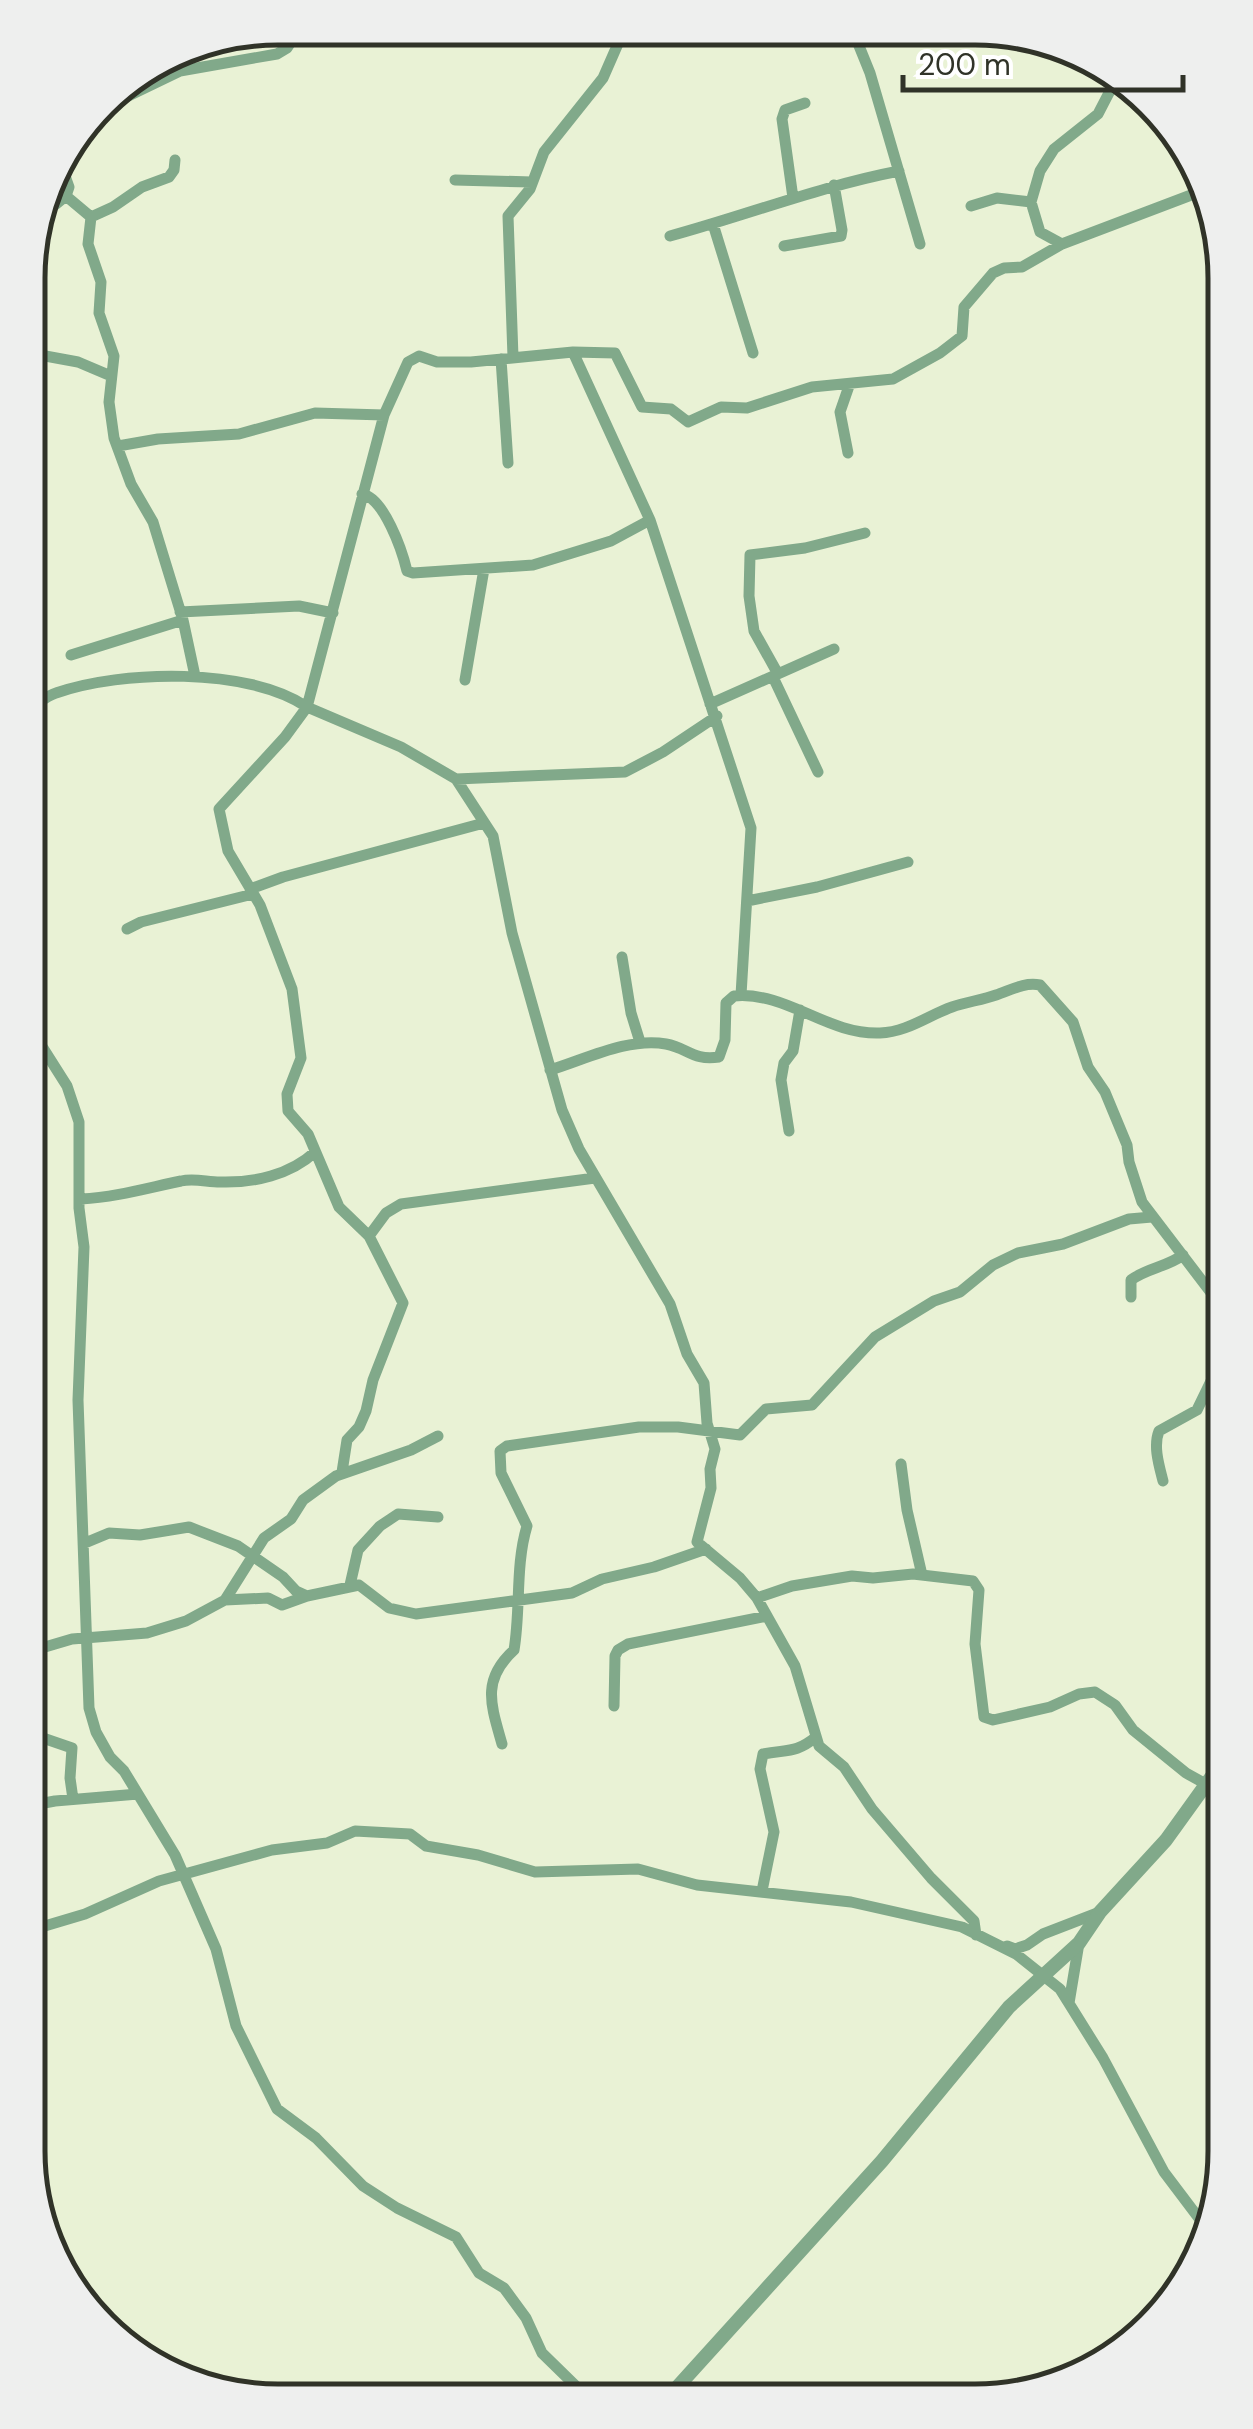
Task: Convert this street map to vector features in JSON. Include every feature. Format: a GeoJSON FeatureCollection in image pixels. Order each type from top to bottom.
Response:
{"type":"FeatureCollection","features":[{"type":"Feature","properties":{"kind":"street"},"geometry":{"type":"LineString","coordinates":[[139,91],[180,72],[277,54],[288,45]]}},
{"type":"Feature","properties":{"kind":"street"},"geometry":{"type":"LineString","coordinates":[[508,463],[508,216],[532,182],[544,152],[603,78],[617,45]]}},
{"type":"Feature","properties":{"kind":"street"},"geometry":{"type":"LineString","coordinates":[[859,45],[920,244]]}},
{"type":"Feature","properties":{"kind":"street"},"geometry":{"type":"LineString","coordinates":[[1062,244],[1040,232],[1031,202],[1040,171],[1054,149],[1098,114],[1111,89]]}},
{"type":"Feature","properties":{"kind":"street"},"geometry":{"type":"LineString","coordinates":[[793,198],[782,119],[785,110],[806,103]]}},
{"type":"Feature","properties":{"kind":"street"},"geometry":{"type":"LineString","coordinates":[[90,217],[113,207],[142,186],[169,176],[175,160]]}},
{"type":"Feature","properties":{"kind":"street"},"geometry":{"type":"LineString","coordinates":[[670,236],[834,184],[899,170]]}},
{"type":"Feature","properties":{"kind":"street"},"geometry":{"type":"LineString","coordinates":[[455,180],[532,182]]}},
{"type":"Feature","properties":{"kind":"street"},"geometry":{"type":"LineString","coordinates":[[57,204],[66,196],[67,181]]}},
{"type":"Feature","properties":{"kind":"street"},"geometry":{"type":"LineString","coordinates":[[784,246],[840,236],[834,184]]}},
{"type":"Feature","properties":{"kind":"street"},"geometry":{"type":"LineString","coordinates":[[342,1472],[347,1440],[366,1411],[386,1342],[403,1308],[396,1283],[370,1236],[340,1206],[308,1134],[288,1111],[286,1103],[301,1058],[292,989],[252,891],[228,851],[219,809],[306,707],[384,415],[408,362],[419,356],[437,362],[461,362],[574,352],[615,353],[642,407],[671,409],[688,422],[720,407],[747,408],[812,387],[893,379],[962,336],[964,306],[994,273],[1022,267],[1062,244],[1192,195]]}},
{"type":"Feature","properties":{"kind":"street"},"geometry":{"type":"LineString","coordinates":[[66,196],[90,217]]}},
{"type":"Feature","properties":{"kind":"street"},"geometry":{"type":"LineString","coordinates":[[970,206],[997,198],[1031,202]]}},
{"type":"Feature","properties":{"kind":"street"},"geometry":{"type":"LineString","coordinates":[[90,217],[88,244],[101,282],[99,312],[114,356],[109,402],[118,446],[132,484],[153,522],[182,616],[195,676]]}},
{"type":"Feature","properties":{"kind":"street"},"geometry":{"type":"LineString","coordinates":[[714,224],[753,352]]}},
{"type":"Feature","properties":{"kind":"street"},"geometry":{"type":"LineString","coordinates":[[574,352],[650,520],[751,828],[741,995]]}},
{"type":"Feature","properties":{"kind":"street"},"geometry":{"type":"LineString","coordinates":[[45,355],[78,362],[111,376]]}},
{"type":"Feature","properties":{"kind":"street"},"geometry":{"type":"LineString","coordinates":[[848,453],[840,412],[849,386]]}},
{"type":"Feature","properties":{"kind":"street"},"geometry":{"type":"LineString","coordinates":[[118,446],[158,439],[239,434],[315,413],[384,415]]}},
{"type":"Feature","properties":{"kind":"street"},"geometry":{"type":"LineString","coordinates":[[362,494],[374,499],[401,546],[410,573],[545,562],[610,541],[650,520]]}},
{"type":"Feature","properties":{"kind":"street"},"geometry":{"type":"LineString","coordinates":[[818,772],[754,631],[750,555],[805,548],[865,533]]}},
{"type":"Feature","properties":{"kind":"street"},"geometry":{"type":"LineString","coordinates":[[465,680],[484,569]]}},
{"type":"Feature","properties":{"kind":"street"},"geometry":{"type":"LineString","coordinates":[[71,655],[182,616],[288,606],[333,613]]}},
{"type":"Feature","properties":{"kind":"street"},"geometry":{"type":"LineString","coordinates":[[710,704],[834,649]]}},
{"type":"Feature","properties":{"kind":"street"},"geometry":{"type":"LineString","coordinates":[[45,699],[89,684],[195,676],[285,692],[306,707],[402,746],[456,778],[494,836],[512,933],[562,1110],[595,1178],[670,1304],[686,1354],[704,1383],[714,1449],[712,1488],[697,1542],[740,1578],[757,1598],[795,1666],[819,1746],[844,1766],[872,1808],[931,1878],[974,1921],[976,1935]]}},
{"type":"Feature","properties":{"kind":"street"},"geometry":{"type":"LineString","coordinates":[[456,778],[625,772],[717,716]]}},
{"type":"Feature","properties":{"kind":"street"},"geometry":{"type":"LineString","coordinates":[[127,929],[252,891],[282,877],[484,823]]}},
{"type":"Feature","properties":{"kind":"street"},"geometry":{"type":"LineString","coordinates":[[747,901],[908,862]]}},
{"type":"Feature","properties":{"kind":"street"},"geometry":{"type":"LineString","coordinates":[[622,957],[640,1042]]}},
{"type":"Feature","properties":{"kind":"street"},"geometry":{"type":"LineString","coordinates":[[550,1070],[640,1042],[670,1044],[703,1059],[719,1057],[725,1040],[726,1002],[741,995],[759,996],[853,1032],[884,1033],[916,1025],[950,1008],[1022,986],[1040,985],[1074,1022],[1088,1068],[1105,1092],[1128,1145],[1135,1188],[1208,1288]]}},
{"type":"Feature","properties":{"kind":"street"},"geometry":{"type":"LineString","coordinates":[[789,1131],[781,1080],[784,1063],[792,1051],[800,1010]]}},
{"type":"Feature","properties":{"kind":"street"},"geometry":{"type":"LineString","coordinates":[[45,1052],[71,1094],[79,1122],[84,1247],[78,1400],[89,1708],[96,1732],[138,1794],[184,1876],[216,1949],[236,2026],[277,2109],[316,2138],[363,2186],[456,2237],[479,2273],[504,2288],[526,2318],[542,2352],[575,2384]]}},
{"type":"Feature","properties":{"kind":"street"},"geometry":{"type":"LineString","coordinates":[[80,1199],[194,1179],[256,1180],[292,1169],[316,1152]]}},
{"type":"Feature","properties":{"kind":"street"},"geometry":{"type":"LineString","coordinates":[[370,1236],[386,1212],[401,1204],[595,1178]]}},
{"type":"Feature","properties":{"kind":"street"},"geometry":{"type":"LineString","coordinates":[[502,1744],[489,1700],[498,1664],[514,1650],[520,1550],[526,1526],[500,1472],[500,1451],[513,1445],[639,1428],[678,1427],[740,1435],[766,1409],[812,1404],[875,1337],[934,1301],[960,1292],[993,1264],[1018,1253],[1076,1240],[1129,1219],[1152,1216]]}},
{"type":"Feature","properties":{"kind":"street"},"geometry":{"type":"LineString","coordinates":[[1130,1297],[1131,1280],[1183,1255]]}},
{"type":"Feature","properties":{"kind":"street"},"geometry":{"type":"LineString","coordinates":[[1163,1481],[1156,1443],[1159,1431],[1197,1410],[1208,1387]]}},
{"type":"Feature","properties":{"kind":"street"},"geometry":{"type":"LineString","coordinates":[[225,1600],[264,1538],[291,1519],[302,1500],[342,1472],[400,1454],[438,1436]]}},
{"type":"Feature","properties":{"kind":"street"},"geometry":{"type":"LineString","coordinates":[[901,1464],[922,1575]]}},
{"type":"Feature","properties":{"kind":"street"},"geometry":{"type":"LineString","coordinates":[[350,1586],[358,1550],[380,1526],[398,1514],[438,1517]]}},
{"type":"Feature","properties":{"kind":"street"},"geometry":{"type":"LineString","coordinates":[[85,1543],[109,1533],[140,1535],[190,1526],[238,1546],[307,1596]]}},
{"type":"Feature","properties":{"kind":"street"},"geometry":{"type":"LineString","coordinates":[[45,1648],[87,1638],[168,1628],[225,1600],[268,1598],[282,1605],[350,1586],[359,1586],[389,1608],[416,1614],[572,1593],[602,1579],[654,1567],[706,1548]]}},
{"type":"Feature","properties":{"kind":"street"},"geometry":{"type":"LineString","coordinates":[[757,1598],[792,1586],[852,1576],[922,1575],[973,1581],[980,1590],[975,1644],[984,1717],[993,1720],[1095,1692],[1115,1705],[1133,1730],[1186,1774],[1204,1783]]}},
{"type":"Feature","properties":{"kind":"street"},"geometry":{"type":"LineString","coordinates":[[614,1706],[614,1656],[628,1644],[767,1616]]}},
{"type":"Feature","properties":{"kind":"street"},"geometry":{"type":"LineString","coordinates":[[762,1892],[774,1832],[760,1769],[764,1754],[787,1753],[816,1737]]}},
{"type":"Feature","properties":{"kind":"street"},"geometry":{"type":"LineString","coordinates":[[45,1739],[72,1748],[73,1799]]}},
{"type":"Feature","properties":{"kind":"street"},"geometry":{"type":"LineString","coordinates":[[679,2384],[882,2161],[1009,2007],[1079,1943],[1100,1912],[1166,1840],[1208,1778]]}},
{"type":"Feature","properties":{"kind":"street"},"geometry":{"type":"LineString","coordinates":[[45,1803],[138,1794]]}},
{"type":"Feature","properties":{"kind":"street"},"geometry":{"type":"LineString","coordinates":[[45,1927],[86,1914],[158,1881],[254,1854],[327,1843],[355,1830],[410,1834],[426,1846],[478,1855],[535,1872],[638,1869],[697,1885],[872,1906],[962,1927],[1016,1954],[1060,1990],[1103,2058],[1164,2172],[1200,2213]]}},
{"type":"Feature","properties":{"kind":"street"},"geometry":{"type":"LineString","coordinates":[[998,1944],[1015,1948],[1027,1945],[1042,1934],[1100,1912]]}},
{"type":"Feature","properties":{"kind":"street"},"geometry":{"type":"LineString","coordinates":[[1068,2003],[1079,1943]]}}]}
